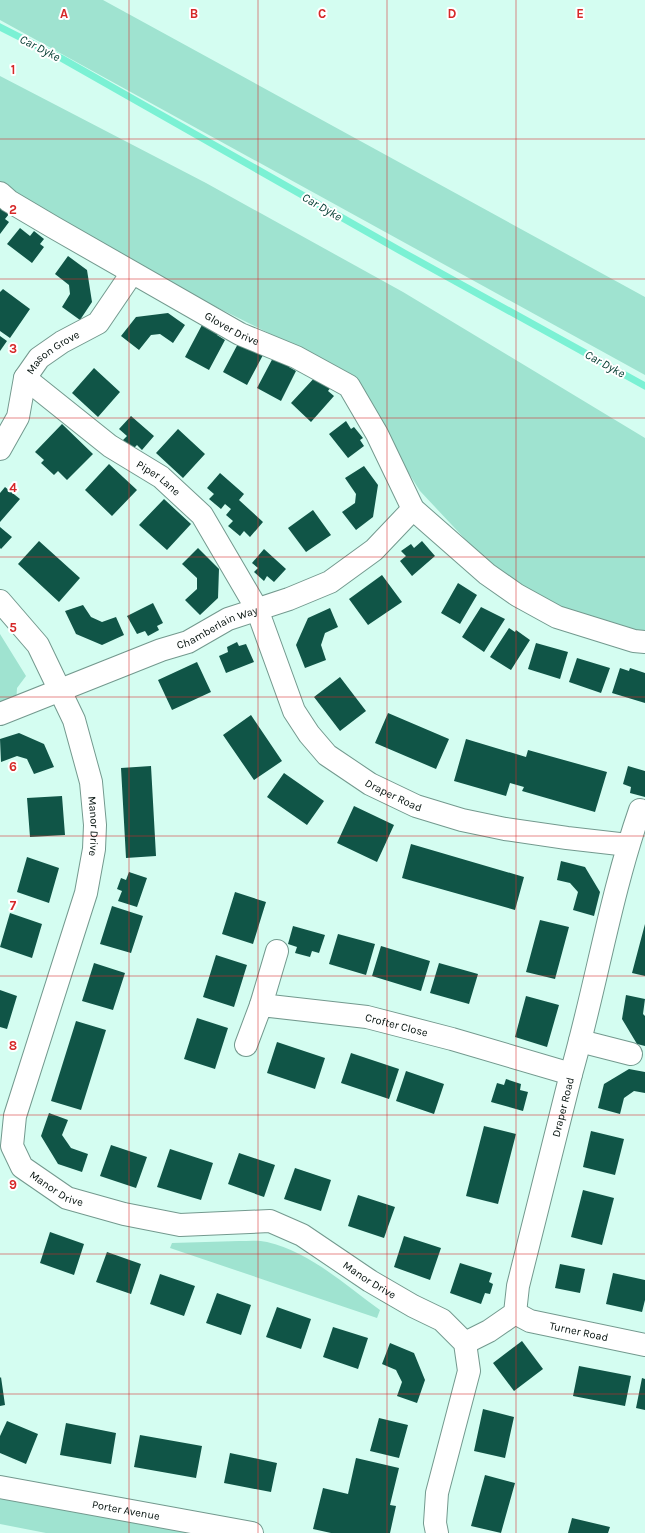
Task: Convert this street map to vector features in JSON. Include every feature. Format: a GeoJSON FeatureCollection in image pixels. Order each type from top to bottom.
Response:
{"type":"FeatureCollection","features":[{"type":"Feature","properties":{"kind":"street","name":"Glover Drive"},"geometry":{"type":"LineString","coordinates":[[0,193],[9,200],[132,273],[240,334],[296,357],[349,386],[377,434],[413,509]]}},
{"type":"Feature","properties":{"kind":"street","name":"Mason Grove"},"geometry":{"type":"LineString","coordinates":[[0,449],[18,417],[25,378],[39,358],[62,342],[98,323],[132,273]]}},
{"type":"Feature","properties":{"kind":"street","name":"Piper Lane"},"geometry":{"type":"LineString","coordinates":[[25,378],[110,446],[161,476],[202,515],[257,609]]}},
{"type":"Feature","properties":{"kind":"street","name":"Chamberlain Way"},"geometry":{"type":"LineString","coordinates":[[0,714],[161,650],[188,642],[228,619],[289,599],[330,582],[374,550],[413,509]]}},
{"type":"Feature","properties":{"kind":"street"},"geometry":{"type":"LineString","coordinates":[[413,509],[487,574],[517,595],[557,618],[634,641],[645,642]]}},
{"type":"Feature","properties":{"kind":"street","name":"Manor Drive"},"geometry":{"type":"LineString","coordinates":[[0,601],[38,646],[61,690],[74,720],[91,782],[95,806],[94,850],[86,893],[6,1148],[22,1167],[67,1198],[124,1214],[180,1225],[270,1221],[302,1235],[370,1281],[413,1306],[442,1320],[465,1344]]}},
{"type":"Feature","properties":{"kind":"street","name":"Draper Road"},"geometry":{"type":"LineString","coordinates":[[257,609],[294,711],[309,734],[327,755],[343,767],[370,784],[416,806],[462,820],[505,829],[628,845]]}},
{"type":"Feature","properties":{"kind":"street","name":"Draper Road"},"geometry":{"type":"LineString","coordinates":[[515,1313],[518,1286],[570,1074],[580,1041],[628,845],[640,810]]}},
{"type":"Feature","properties":{"kind":"street"},"geometry":{"type":"LineString","coordinates":[[246,1045],[261,1004],[277,951]]}},
{"type":"Feature","properties":{"kind":"street","name":"Crofter Close"},"geometry":{"type":"LineString","coordinates":[[261,1004],[367,1017],[452,1039],[570,1074]]}},
{"type":"Feature","properties":{"kind":"street"},"geometry":{"type":"LineString","coordinates":[[580,1041],[630,1054]]}},
{"type":"Feature","properties":{"kind":"street"},"geometry":{"type":"LineString","coordinates":[[437,1533],[435,1523],[437,1493],[469,1371],[465,1344],[489,1331],[515,1313]]}},
{"type":"Feature","properties":{"kind":"street","name":"Turner Road"},"geometry":{"type":"LineString","coordinates":[[515,1313],[530,1321],[645,1345]]}},
{"type":"Feature","properties":{"kind":"street","name":"Porter Avenue"},"geometry":{"type":"LineString","coordinates":[[0,1487],[252,1533]]}},
{"type":"Feature","properties":{"kind":"green space"},"geometry":{"type":"Polygon","coordinates":[[[0,0],[103,0],[645,297],[645,375],[0,20],[0,0]]]}},
{"type":"Feature","properties":{"kind":"green space"},"geometry":{"type":"Polygon","coordinates":[[[0,76],[206,183],[403,292],[645,438],[645,635],[578,615],[534,593],[481,556],[420,491],[391,445],[353,375],[168,283],[0,185],[0,76]]]}},
{"type":"Feature","properties":{"kind":"green space"},"geometry":{"type":"Polygon","coordinates":[[[0,634],[26,676],[17,688],[16,704],[0,710],[0,634]]]}},
{"type":"Feature","properties":{"kind":"green space"},"geometry":{"type":"Polygon","coordinates":[[[267,1242],[283,1247],[312,1261],[380,1310],[377,1318],[170,1248],[172,1243],[267,1242]]]}},
{"type":"Feature","properties":{"kind":"green space"},"geometry":{"type":"Polygon","coordinates":[[[0,1498],[190,1533],[46,1533],[0,1524],[0,1498]]]}},
{"type":"Feature","properties":{"kind":"building"},"geometry":{"type":"Polygon","coordinates":[[[0,207],[9,214],[5,219],[9,222],[0,234],[0,207]]]}},
{"type":"Feature","properties":{"kind":"building"},"geometry":{"type":"Polygon","coordinates":[[[20,228],[30,236],[34,231],[44,239],[40,244],[44,247],[32,263],[7,244],[20,228]]]}},
{"type":"Feature","properties":{"kind":"building"},"geometry":{"type":"Polygon","coordinates":[[[68,256],[87,270],[92,302],[80,320],[62,307],[70,294],[69,285],[55,274],[68,256]]]}},
{"type":"Feature","properties":{"kind":"building"},"geometry":{"type":"Polygon","coordinates":[[[3,289],[30,309],[10,338],[0,331],[0,292],[3,289]]]}},
{"type":"Feature","properties":{"kind":"building"},"geometry":{"type":"Polygon","coordinates":[[[168,313],[185,325],[173,343],[160,334],[151,335],[139,350],[121,336],[136,317],[168,313]]]}},
{"type":"Feature","properties":{"kind":"building"},"geometry":{"type":"Polygon","coordinates":[[[203,323],[219,332],[217,335],[225,340],[209,370],[185,357],[203,323]]]}},
{"type":"Feature","properties":{"kind":"building"},"geometry":{"type":"Polygon","coordinates":[[[0,336],[7,341],[0,351],[0,336]]]}},
{"type":"Feature","properties":{"kind":"building"},"geometry":{"type":"Polygon","coordinates":[[[241,338],[263,355],[247,385],[223,372],[241,338]]]}},
{"type":"Feature","properties":{"kind":"building"},"geometry":{"type":"Polygon","coordinates":[[[275,354],[291,363],[289,367],[296,371],[281,401],[257,388],[275,354]]]}},
{"type":"Feature","properties":{"kind":"building"},"geometry":{"type":"Polygon","coordinates":[[[94,368],[120,392],[98,417],[72,393],[94,368]]]}},
{"type":"Feature","properties":{"kind":"building"},"geometry":{"type":"Polygon","coordinates":[[[317,375],[331,387],[328,391],[334,396],[311,422],[291,403],[317,375]]]}},
{"type":"Feature","properties":{"kind":"building"},"geometry":{"type":"Polygon","coordinates":[[[131,416],[154,436],[142,450],[137,445],[132,450],[122,441],[127,436],[119,429],[131,416]]]}},
{"type":"Feature","properties":{"kind":"building"},"geometry":{"type":"Polygon","coordinates":[[[346,421],[351,429],[354,427],[363,438],[360,440],[364,446],[348,458],[329,434],[346,421]]]}},
{"type":"Feature","properties":{"kind":"building"},"geometry":{"type":"Polygon","coordinates":[[[62,424],[93,454],[67,480],[58,471],[54,475],[41,463],[44,460],[35,452],[62,424]]]}},
{"type":"Feature","properties":{"kind":"building"},"geometry":{"type":"Polygon","coordinates":[[[178,429],[205,454],[183,478],[156,453],[178,429]]]}},
{"type":"Feature","properties":{"kind":"building"},"geometry":{"type":"Polygon","coordinates":[[[109,464],[137,490],[112,516],[85,490],[109,464]]]}},
{"type":"Feature","properties":{"kind":"building"},"geometry":{"type":"Polygon","coordinates":[[[364,466],[378,485],[373,517],[356,530],[342,512],[355,503],[356,494],[345,478],[364,466]]]}},
{"type":"Feature","properties":{"kind":"building"},"geometry":{"type":"Polygon","coordinates":[[[220,473],[244,494],[239,500],[263,522],[250,537],[244,531],[240,536],[228,526],[233,521],[226,515],[231,509],[225,504],[221,509],[209,499],[214,494],[207,488],[220,473]]]}},
{"type":"Feature","properties":{"kind":"building"},"geometry":{"type":"Polygon","coordinates":[[[5,487],[20,499],[0,522],[0,493],[5,487]]]}},
{"type":"Feature","properties":{"kind":"building"},"geometry":{"type":"Polygon","coordinates":[[[164,499],[191,524],[167,550],[139,525],[164,499]]]}},
{"type":"Feature","properties":{"kind":"building"},"geometry":{"type":"Polygon","coordinates":[[[313,510],[331,535],[306,552],[288,528],[313,510]]]}},
{"type":"Feature","properties":{"kind":"building"},"geometry":{"type":"Polygon","coordinates":[[[0,527],[12,537],[1,549],[0,548],[0,527]]]}},
{"type":"Feature","properties":{"kind":"building"},"geometry":{"type":"Polygon","coordinates":[[[39,541],[80,578],[59,602],[18,564],[39,541]]]}},
{"type":"Feature","properties":{"kind":"building"},"geometry":{"type":"Polygon","coordinates":[[[422,541],[435,556],[412,576],[400,561],[406,556],[401,551],[411,544],[414,548],[422,541]]]}},
{"type":"Feature","properties":{"kind":"building"},"geometry":{"type":"Polygon","coordinates":[[[198,548],[219,569],[218,598],[200,615],[185,600],[197,589],[197,578],[182,564],[198,548]]]}},
{"type":"Feature","properties":{"kind":"building"},"geometry":{"type":"Polygon","coordinates":[[[264,549],[286,569],[274,582],[267,576],[264,581],[254,572],[258,568],[252,563],[264,549]]]}},
{"type":"Feature","properties":{"kind":"building"},"geometry":{"type":"Polygon","coordinates":[[[382,575],[402,602],[368,625],[349,599],[382,575]]]}},
{"type":"Feature","properties":{"kind":"building"},"geometry":{"type":"Polygon","coordinates":[[[458,583],[477,595],[460,624],[441,613],[458,583]]]}},
{"type":"Feature","properties":{"kind":"building"},"geometry":{"type":"Polygon","coordinates":[[[153,603],[163,623],[157,626],[159,630],[148,636],[145,631],[137,634],[127,616],[153,603]]]}},
{"type":"Feature","properties":{"kind":"building"},"geometry":{"type":"Polygon","coordinates":[[[83,605],[91,617],[102,622],[116,617],[124,635],[102,645],[76,634],[65,611],[83,605]]]}},
{"type":"Feature","properties":{"kind":"building"},"geometry":{"type":"Polygon","coordinates":[[[481,607],[505,619],[484,652],[462,637],[481,607]]]}},
{"type":"Feature","properties":{"kind":"building"},"geometry":{"type":"Polygon","coordinates":[[[330,608],[338,627],[325,633],[321,645],[326,660],[305,668],[296,645],[308,618],[330,608]]]}},
{"type":"Feature","properties":{"kind":"building"},"geometry":{"type":"Polygon","coordinates":[[[509,628],[515,632],[516,630],[530,640],[511,670],[490,657],[509,628]]]}},
{"type":"Feature","properties":{"kind":"building"},"geometry":{"type":"Polygon","coordinates":[[[237,642],[239,646],[246,644],[254,662],[226,673],[219,656],[228,652],[227,647],[237,642]]]}},
{"type":"Feature","properties":{"kind":"building"},"geometry":{"type":"Polygon","coordinates":[[[536,643],[568,652],[560,679],[528,669],[536,643]]]}},
{"type":"Feature","properties":{"kind":"building"},"geometry":{"type":"Polygon","coordinates":[[[577,658],[610,668],[601,693],[569,682],[577,658]]]}},
{"type":"Feature","properties":{"kind":"building"},"geometry":{"type":"Polygon","coordinates":[[[197,662],[211,692],[172,710],[158,680],[197,662]]]}},
{"type":"Feature","properties":{"kind":"building"},"geometry":{"type":"Polygon","coordinates":[[[620,668],[629,671],[630,668],[645,673],[645,703],[612,693],[620,668]]]}},
{"type":"Feature","properties":{"kind":"building"},"geometry":{"type":"Polygon","coordinates":[[[340,677],[366,711],[340,731],[314,697],[340,677]]]}},
{"type":"Feature","properties":{"kind":"building"},"geometry":{"type":"Polygon","coordinates":[[[388,713],[449,739],[436,769],[375,743],[388,713]]]}},
{"type":"Feature","properties":{"kind":"building"},"geometry":{"type":"Polygon","coordinates":[[[251,715],[282,761],[254,780],[223,735],[251,715]]]}},
{"type":"Feature","properties":{"kind":"building"},"geometry":{"type":"Polygon","coordinates":[[[19,733],[44,744],[54,767],[34,774],[27,759],[17,756],[1,762],[0,739],[19,733]]]}},
{"type":"Feature","properties":{"kind":"building"},"geometry":{"type":"Polygon","coordinates":[[[466,739],[526,757],[528,750],[607,772],[595,812],[522,791],[524,787],[510,783],[506,796],[454,781],[466,739]]]}},
{"type":"Feature","properties":{"kind":"building"},"geometry":{"type":"Polygon","coordinates":[[[151,766],[156,856],[126,858],[121,768],[151,766]]]}},
{"type":"Feature","properties":{"kind":"building"},"geometry":{"type":"Polygon","coordinates":[[[628,766],[645,771],[645,797],[630,793],[631,787],[623,784],[628,766]]]}},
{"type":"Feature","properties":{"kind":"building"},"geometry":{"type":"Polygon","coordinates":[[[284,773],[324,801],[307,825],[267,797],[284,773]]]}},
{"type":"Feature","properties":{"kind":"building"},"geometry":{"type":"Polygon","coordinates":[[[62,796],[65,835],[30,837],[27,798],[62,796]]]}},
{"type":"Feature","properties":{"kind":"building"},"geometry":{"type":"Polygon","coordinates":[[[354,806],[394,825],[377,862],[337,843],[354,806]]]}},
{"type":"Feature","properties":{"kind":"building"},"geometry":{"type":"Polygon","coordinates":[[[411,844],[524,877],[515,910],[402,878],[411,844]]]}},
{"type":"Feature","properties":{"kind":"building"},"geometry":{"type":"Polygon","coordinates":[[[27,857],[59,868],[49,903],[17,892],[27,857]]]}},
{"type":"Feature","properties":{"kind":"building"},"geometry":{"type":"Polygon","coordinates":[[[561,861],[585,867],[600,892],[594,916],[573,910],[578,892],[570,883],[557,880],[561,861]]]}},
{"type":"Feature","properties":{"kind":"building"},"geometry":{"type":"Polygon","coordinates":[[[129,872],[147,878],[137,907],[118,901],[122,891],[117,889],[121,878],[126,880],[129,872]]]}},
{"type":"Feature","properties":{"kind":"building"},"geometry":{"type":"Polygon","coordinates":[[[235,892],[266,902],[253,944],[222,934],[235,892]]]}},
{"type":"Feature","properties":{"kind":"building"},"geometry":{"type":"Polygon","coordinates":[[[112,906],[143,916],[131,953],[100,944],[112,906]]]}},
{"type":"Feature","properties":{"kind":"building"},"geometry":{"type":"Polygon","coordinates":[[[10,913],[42,924],[32,958],[0,947],[10,913]]]}},
{"type":"Feature","properties":{"kind":"building"},"geometry":{"type":"Polygon","coordinates":[[[540,920],[569,927],[555,979],[526,972],[540,920]]]}},
{"type":"Feature","properties":{"kind":"building"},"geometry":{"type":"Polygon","coordinates":[[[645,924],[645,976],[632,973],[645,924]]]}},
{"type":"Feature","properties":{"kind":"building"},"geometry":{"type":"Polygon","coordinates":[[[293,926],[325,935],[319,953],[312,951],[310,957],[295,953],[297,947],[288,944],[293,926]]]}},
{"type":"Feature","properties":{"kind":"building"},"geometry":{"type":"Polygon","coordinates":[[[338,934],[375,944],[366,975],[329,964],[338,934]]]}},
{"type":"Feature","properties":{"kind":"building"},"geometry":{"type":"Polygon","coordinates":[[[381,946],[430,961],[421,991],[372,976],[381,946]]]}},
{"type":"Feature","properties":{"kind":"building"},"geometry":{"type":"Polygon","coordinates":[[[216,955],[247,965],[234,1007],[203,997],[216,955]]]}},
{"type":"Feature","properties":{"kind":"building"},"geometry":{"type":"Polygon","coordinates":[[[94,963],[125,973],[113,1010],[82,1001],[94,963]]]}},
{"type":"Feature","properties":{"kind":"building"},"geometry":{"type":"Polygon","coordinates":[[[439,963],[478,974],[469,1004],[430,993],[439,963]]]}},
{"type":"Feature","properties":{"kind":"building"},"geometry":{"type":"Polygon","coordinates":[[[0,990],[17,996],[7,1029],[0,1027],[0,990]]]}},
{"type":"Feature","properties":{"kind":"building"},"geometry":{"type":"Polygon","coordinates":[[[626,995],[645,999],[643,1014],[645,1016],[645,1046],[637,1044],[622,1019],[626,995]]]}},
{"type":"Feature","properties":{"kind":"building"},"geometry":{"type":"Polygon","coordinates":[[[526,996],[559,1005],[547,1047],[515,1037],[526,996]]]}},
{"type":"Feature","properties":{"kind":"building"},"geometry":{"type":"Polygon","coordinates":[[[197,1018],[228,1028],[215,1069],[184,1059],[197,1018]]]}},
{"type":"Feature","properties":{"kind":"building"},"geometry":{"type":"Polygon","coordinates":[[[76,1021],[106,1030],[81,1110],[51,1101],[76,1021]]]}},
{"type":"Feature","properties":{"kind":"building"},"geometry":{"type":"Polygon","coordinates":[[[277,1042],[325,1058],[315,1089],[267,1073],[277,1042]]]}},
{"type":"Feature","properties":{"kind":"building"},"geometry":{"type":"Polygon","coordinates":[[[351,1053],[399,1069],[389,1099],[341,1083],[351,1053]]]}},
{"type":"Feature","properties":{"kind":"building"},"geometry":{"type":"Polygon","coordinates":[[[629,1069],[645,1072],[645,1093],[634,1091],[624,1098],[620,1114],[598,1108],[604,1084],[629,1069]]]}},
{"type":"Feature","properties":{"kind":"building"},"geometry":{"type":"Polygon","coordinates":[[[406,1071],[444,1084],[434,1114],[396,1101],[406,1071]]]}},
{"type":"Feature","properties":{"kind":"building"},"geometry":{"type":"Polygon","coordinates":[[[506,1079],[521,1084],[520,1090],[528,1092],[523,1111],[491,1102],[497,1083],[504,1085],[506,1079]]]}},
{"type":"Feature","properties":{"kind":"building"},"geometry":{"type":"Polygon","coordinates":[[[49,1113],[68,1120],[62,1135],[71,1148],[88,1154],[82,1172],[58,1164],[41,1136],[49,1113]]]}},
{"type":"Feature","properties":{"kind":"building"},"geometry":{"type":"Polygon","coordinates":[[[484,1126],[516,1134],[498,1204],[466,1196],[484,1126]]]}},
{"type":"Feature","properties":{"kind":"building"},"geometry":{"type":"Polygon","coordinates":[[[591,1131],[624,1139],[615,1175],[583,1167],[591,1131]]]}},
{"type":"Feature","properties":{"kind":"building"},"geometry":{"type":"Polygon","coordinates":[[[111,1145],[147,1157],[136,1188],[100,1176],[111,1145]]]}},
{"type":"Feature","properties":{"kind":"building"},"geometry":{"type":"Polygon","coordinates":[[[170,1149],[213,1163],[201,1200],[157,1187],[170,1149]]]}},
{"type":"Feature","properties":{"kind":"building"},"geometry":{"type":"Polygon","coordinates":[[[239,1153],[275,1165],[264,1197],[228,1184],[239,1153]]]}},
{"type":"Feature","properties":{"kind":"building"},"geometry":{"type":"Polygon","coordinates":[[[295,1168],[331,1180],[321,1211],[284,1199],[295,1168]]]}},
{"type":"Feature","properties":{"kind":"building"},"geometry":{"type":"Polygon","coordinates":[[[583,1190],[614,1198],[602,1245],[571,1237],[583,1190]]]}},
{"type":"Feature","properties":{"kind":"building"},"geometry":{"type":"Polygon","coordinates":[[[358,1195],[395,1207],[384,1238],[348,1226],[358,1195]]]}},
{"type":"Feature","properties":{"kind":"building"},"geometry":{"type":"Polygon","coordinates":[[[50,1232],[84,1244],[74,1275],[40,1263],[50,1232]]]}},
{"type":"Feature","properties":{"kind":"building"},"geometry":{"type":"Polygon","coordinates":[[[404,1236],[441,1248],[430,1280],[394,1267],[404,1236]]]}},
{"type":"Feature","properties":{"kind":"building"},"geometry":{"type":"Polygon","coordinates":[[[107,1252],[141,1264],[131,1294],[96,1282],[107,1252]]]}},
{"type":"Feature","properties":{"kind":"building"},"geometry":{"type":"Polygon","coordinates":[[[460,1263],[492,1273],[489,1282],[493,1284],[490,1294],[485,1293],[481,1304],[450,1293],[460,1263]]]}},
{"type":"Feature","properties":{"kind":"building"},"geometry":{"type":"Polygon","coordinates":[[[560,1264],[585,1269],[580,1293],[555,1288],[560,1264]]]}},
{"type":"Feature","properties":{"kind":"building"},"geometry":{"type":"Polygon","coordinates":[[[613,1273],[645,1280],[645,1300],[642,1312],[606,1304],[613,1273]]]}},
{"type":"Feature","properties":{"kind":"building"},"geometry":{"type":"Polygon","coordinates":[[[160,1274],[195,1286],[184,1316],[150,1304],[160,1274]]]}},
{"type":"Feature","properties":{"kind":"building"},"geometry":{"type":"Polygon","coordinates":[[[217,1293],[251,1305],[241,1335],[206,1323],[217,1293]]]}},
{"type":"Feature","properties":{"kind":"building"},"geometry":{"type":"Polygon","coordinates":[[[277,1307],[311,1319],[301,1349],[266,1337],[277,1307]]]}},
{"type":"Feature","properties":{"kind":"building"},"geometry":{"type":"Polygon","coordinates":[[[333,1327],[368,1338],[358,1369],[323,1357],[333,1327]]]}},
{"type":"Feature","properties":{"kind":"building"},"geometry":{"type":"Polygon","coordinates":[[[522,1341],[543,1369],[514,1391],[493,1363],[522,1341]]]}},
{"type":"Feature","properties":{"kind":"building"},"geometry":{"type":"Polygon","coordinates":[[[390,1343],[414,1353],[425,1380],[417,1403],[397,1396],[402,1382],[396,1370],[382,1364],[390,1343]]]}},
{"type":"Feature","properties":{"kind":"building"},"geometry":{"type":"Polygon","coordinates":[[[579,1366],[631,1376],[625,1406],[573,1396],[579,1366]]]}},
{"type":"Feature","properties":{"kind":"building"},"geometry":{"type":"Polygon","coordinates":[[[1,1377],[5,1405],[0,1406],[0,1378],[1,1377]]]}},
{"type":"Feature","properties":{"kind":"building"},"geometry":{"type":"Polygon","coordinates":[[[642,1378],[645,1379],[645,1410],[636,1408],[642,1378]]]}},
{"type":"Feature","properties":{"kind":"building"},"geometry":{"type":"Polygon","coordinates":[[[483,1409],[514,1417],[505,1458],[474,1451],[483,1409]]]}},
{"type":"Feature","properties":{"kind":"building"},"geometry":{"type":"Polygon","coordinates":[[[379,1418],[408,1425],[399,1458],[370,1451],[379,1418]]]}},
{"type":"Feature","properties":{"kind":"building"},"geometry":{"type":"Polygon","coordinates":[[[7,1421],[38,1434],[26,1464],[0,1453],[0,1436],[7,1421]]]}},
{"type":"Feature","properties":{"kind":"building"},"geometry":{"type":"Polygon","coordinates":[[[66,1423],[116,1433],[111,1464],[60,1455],[66,1423]]]}},
{"type":"Feature","properties":{"kind":"building"},"geometry":{"type":"Polygon","coordinates":[[[140,1435],[202,1446],[196,1478],[134,1467],[140,1435]]]}},
{"type":"Feature","properties":{"kind":"building"},"geometry":{"type":"Polygon","coordinates":[[[230,1453],[277,1463],[271,1492],[224,1483],[230,1453]]]}},
{"type":"Feature","properties":{"kind":"building"},"geometry":{"type":"Polygon","coordinates":[[[356,1458],[399,1468],[390,1505],[396,1506],[390,1533],[331,1533],[313,1529],[323,1488],[348,1494],[356,1458]]]}},
{"type":"Feature","properties":{"kind":"building"},"geometry":{"type":"Polygon","coordinates":[[[485,1475],[515,1483],[501,1533],[471,1526],[485,1475]]]}},
{"type":"Feature","properties":{"kind":"building"},"geometry":{"type":"Polygon","coordinates":[[[572,1518],[610,1527],[608,1533],[568,1533],[572,1518]]]}},
{"type":"Feature","properties":{"kind":"waterway","name":"Car Dyke"},"geometry":{"type":"LineString","coordinates":[[0,27],[61,58],[406,254],[645,386]]}}]}
